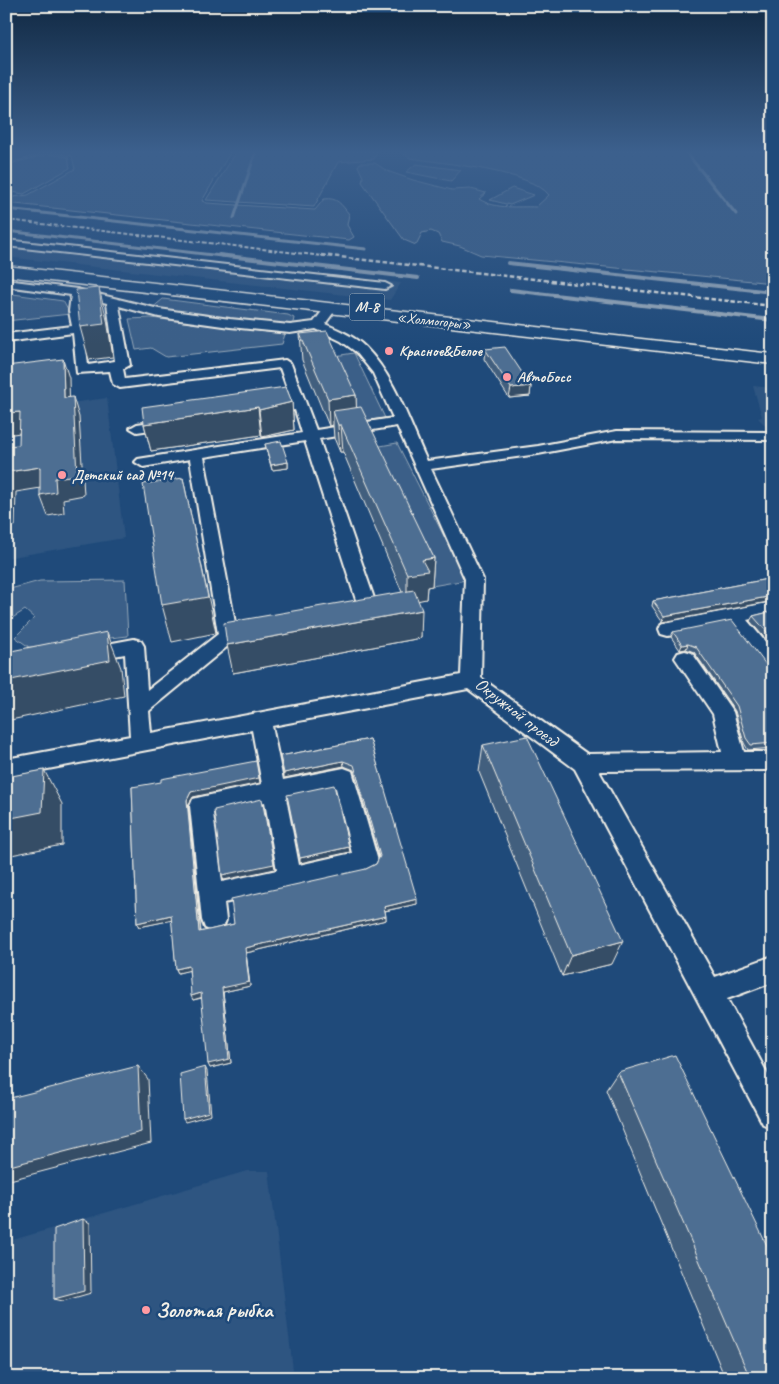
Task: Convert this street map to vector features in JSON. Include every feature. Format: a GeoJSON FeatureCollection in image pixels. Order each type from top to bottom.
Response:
{"type":"FeatureCollection","features":[{"type":"Feature","properties":{"kind":"highway","name":"«Холмогоры»"},"geometry":{"type":"LineString","coordinates":[[6,265],[773,352]]}},
{"type":"Feature","properties":{"kind":"highway","name":"«Холмогоры»"},"geometry":{"type":"LineString","coordinates":[[6,270],[324,317],[773,359]]}},
{"type":"Feature","properties":{"kind":"street"},"geometry":{"type":"LineString","coordinates":[[6,243],[385,286]]}},
{"type":"Feature","properties":{"kind":"street"},"geometry":{"type":"LineString","coordinates":[[6,283],[77,292],[113,303],[159,313],[280,329],[324,317]]}},
{"type":"Feature","properties":{"kind":"street"},"geometry":{"type":"LineString","coordinates":[[77,292],[75,311],[78,329],[77,370],[124,365],[120,354],[113,303]]}},
{"type":"Feature","properties":{"kind":"street","name":"Окружной проезд"},"geometry":{"type":"LineString","coordinates":[[324,317],[345,338],[360,349],[379,372],[474,579],[471,681],[583,763],[709,992],[773,1114]]}},
{"type":"Feature","properties":{"kind":"street"},"geometry":{"type":"LineString","coordinates":[[6,338],[78,329]]}},
{"type":"Feature","properties":{"kind":"street"},"geometry":{"type":"LineString","coordinates":[[115,365],[120,384],[285,364],[311,435],[368,606],[330,614]]}},
{"type":"Feature","properties":{"kind":"street"},"geometry":{"type":"LineString","coordinates":[[252,412],[300,405]]}},
{"type":"Feature","properties":{"kind":"street"},"geometry":{"type":"LineString","coordinates":[[137,428],[185,421]]}},
{"type":"Feature","properties":{"kind":"street"},"geometry":{"type":"LineString","coordinates":[[142,462],[403,421]]}},
{"type":"Feature","properties":{"kind":"street"},"geometry":{"type":"LineString","coordinates":[[423,466],[538,450],[617,435],[773,436]]}},
{"type":"Feature","properties":{"kind":"street"},"geometry":{"type":"LineString","coordinates":[[196,452],[228,636]]}},
{"type":"Feature","properties":{"kind":"street"},"geometry":{"type":"LineString","coordinates":[[668,629],[773,608]]}},
{"type":"Feature","properties":{"kind":"street"},"geometry":{"type":"LineString","coordinates":[[734,616],[773,665]]}},
{"type":"Feature","properties":{"kind":"street"},"geometry":{"type":"LineString","coordinates":[[138,709],[228,636],[265,628]]}},
{"type":"Feature","properties":{"kind":"street"},"geometry":{"type":"LineString","coordinates":[[65,658],[134,646],[141,743]]}},
{"type":"Feature","properties":{"kind":"street"},"geometry":{"type":"LineString","coordinates":[[684,658],[722,712],[735,760]]}},
{"type":"Feature","properties":{"kind":"street"},"geometry":{"type":"LineString","coordinates":[[6,768],[471,681]]}},
{"type":"Feature","properties":{"kind":"street"},"geometry":{"type":"LineString","coordinates":[[261,720],[290,878]]}},
{"type":"Feature","properties":{"kind":"street"},"geometry":{"type":"LineString","coordinates":[[583,763],[735,760],[771,764]]}},
{"type":"Feature","properties":{"kind":"street"},"geometry":{"type":"LineString","coordinates":[[211,895],[366,861],[344,777],[201,806],[211,895],[214,920]]}},
{"type":"Feature","properties":{"kind":"street"},"geometry":{"type":"LineString","coordinates":[[709,992],[773,970]]}},
{"type":"Feature","properties":{"kind":"shaded area"},"geometry":{"type":"Polygon","coordinates":[[[123,216],[349,216],[347,225],[354,237],[349,240],[123,216]]]}},
{"type":"Feature","properties":{"kind":"shaded area"},"geometry":{"type":"Polygon","coordinates":[[[386,216],[773,216],[773,283],[481,255],[460,246],[442,242],[438,234],[431,231],[422,233],[416,245],[404,240],[386,216]]]}},
{"type":"Feature","properties":{"kind":"shaded area"},"geometry":{"type":"Polygon","coordinates":[[[6,238],[401,283],[390,300],[6,257],[6,238]]]}},
{"type":"Feature","properties":{"kind":"shaded area"},"geometry":{"type":"Polygon","coordinates":[[[6,293],[63,301],[70,314],[6,321],[6,293]]]}},
{"type":"Feature","properties":{"kind":"shaded area"},"geometry":{"type":"Polygon","coordinates":[[[163,299],[288,315],[294,318],[293,323],[284,326],[151,309],[163,299]]]}},
{"type":"Feature","properties":{"kind":"shaded area"},"geometry":{"type":"Polygon","coordinates":[[[151,318],[285,334],[282,344],[166,357],[151,348],[136,350],[129,319],[151,318]]]}},
{"type":"Feature","properties":{"kind":"shaded area"},"geometry":{"type":"Polygon","coordinates":[[[354,353],[385,418],[357,422],[328,357],[354,353]]]}},
{"type":"Feature","properties":{"kind":"shaded area"},"geometry":{"type":"Polygon","coordinates":[[[753,386],[773,388],[773,428],[769,429],[758,418],[762,417],[753,386]]]}},
{"type":"Feature","properties":{"kind":"shaded area","name":"Детский сад №14"},"geometry":{"type":"Polygon","coordinates":[[[107,398],[124,538],[6,558],[6,412],[107,398]]]}},
{"type":"Feature","properties":{"kind":"shaded area"},"geometry":{"type":"Polygon","coordinates":[[[397,443],[466,580],[432,586],[369,448],[397,443]]]}},
{"type":"Feature","properties":{"kind":"shaded area"},"geometry":{"type":"Polygon","coordinates":[[[125,580],[128,636],[29,647],[15,637],[34,618],[25,610],[6,622],[6,590],[40,581],[125,580]]]}},
{"type":"Feature","properties":{"kind":"shaded area","name":"Золотая рыбка"},"geometry":{"type":"Polygon","coordinates":[[[247,1171],[269,1171],[294,1378],[6,1378],[6,1242],[247,1171]]]}},
{"type":"Feature","properties":{"kind":"building"},"geometry":{"type":"Polygon","coordinates":[[[99,288],[104,324],[80,327],[76,290],[99,288]]]}},
{"type":"Feature","properties":{"kind":"building"},"geometry":{"type":"Polygon","coordinates":[[[327,331],[356,395],[328,399],[300,334],[327,331]]]}},
{"type":"Feature","properties":{"kind":"building"},"geometry":{"type":"Polygon","coordinates":[[[505,347],[531,386],[511,388],[485,349],[505,347]]]}},
{"type":"Feature","properties":{"kind":"building"},"geometry":{"type":"Polygon","coordinates":[[[63,359],[64,398],[73,397],[77,475],[55,478],[56,492],[40,495],[40,467],[8,472],[6,505],[6,446],[19,445],[20,412],[6,413],[6,366],[63,359]]]}},
{"type":"Feature","properties":{"kind":"building"},"geometry":{"type":"Polygon","coordinates":[[[286,387],[292,402],[259,410],[258,407],[144,424],[142,407],[286,387]]]}},
{"type":"Feature","properties":{"kind":"building"},"geometry":{"type":"Polygon","coordinates":[[[361,407],[434,558],[422,560],[428,571],[407,574],[333,411],[361,407]]]}},
{"type":"Feature","properties":{"kind":"building"},"geometry":{"type":"Polygon","coordinates":[[[281,441],[288,462],[271,465],[265,444],[281,441]]]}},
{"type":"Feature","properties":{"kind":"building"},"geometry":{"type":"Polygon","coordinates":[[[183,478],[208,597],[162,605],[143,484],[183,478]]]}},
{"type":"Feature","properties":{"kind":"building"},"geometry":{"type":"Polygon","coordinates":[[[773,578],[773,596],[664,616],[653,601],[773,578]]]}},
{"type":"Feature","properties":{"kind":"building"},"geometry":{"type":"Polygon","coordinates":[[[414,590],[422,610],[227,645],[224,623],[414,590]]]}},
{"type":"Feature","properties":{"kind":"building"},"geometry":{"type":"Polygon","coordinates":[[[773,611],[773,639],[753,616],[773,611]]]}},
{"type":"Feature","properties":{"kind":"building"},"geometry":{"type":"Polygon","coordinates":[[[732,620],[767,666],[773,667],[773,743],[751,745],[746,738],[737,706],[696,647],[688,644],[682,645],[673,632],[732,620]]]}},
{"type":"Feature","properties":{"kind":"building"},"geometry":{"type":"Polygon","coordinates":[[[107,632],[110,660],[6,681],[6,652],[107,632]]]}},
{"type":"Feature","properties":{"kind":"building"},"geometry":{"type":"Polygon","coordinates":[[[527,736],[623,941],[571,955],[483,745],[527,736]]]}},
{"type":"Feature","properties":{"kind":"building"},"geometry":{"type":"Polygon","coordinates":[[[370,739],[417,899],[384,907],[386,916],[245,948],[249,982],[222,988],[229,1059],[208,1064],[201,993],[191,996],[189,966],[176,969],[171,915],[137,923],[132,787],[161,782],[161,779],[256,761],[259,778],[191,792],[187,800],[199,932],[234,924],[231,899],[366,869],[376,864],[380,856],[354,765],[343,761],[284,773],[280,756],[370,739]]]}},
{"type":"Feature","properties":{"kind":"building"},"geometry":{"type":"Polygon","coordinates":[[[44,770],[42,812],[6,819],[6,777],[44,770]]]}},
{"type":"Feature","properties":{"kind":"building"},"geometry":{"type":"Polygon","coordinates":[[[334,785],[349,847],[300,858],[287,795],[334,785]]]}},
{"type":"Feature","properties":{"kind":"building"},"geometry":{"type":"Polygon","coordinates":[[[262,799],[274,864],[222,875],[214,810],[262,799]]]}},
{"type":"Feature","properties":{"kind":"building"},"geometry":{"type":"Polygon","coordinates":[[[675,1055],[773,1258],[773,1378],[750,1378],[618,1072],[675,1055]]]}},
{"type":"Feature","properties":{"kind":"building"},"geometry":{"type":"Polygon","coordinates":[[[138,1066],[141,1132],[6,1167],[6,1099],[138,1066]]]}},
{"type":"Feature","properties":{"kind":"building"},"geometry":{"type":"Polygon","coordinates":[[[205,1067],[209,1112],[183,1119],[180,1074],[205,1067]]]}},
{"type":"Feature","properties":{"kind":"building"},"geometry":{"type":"Polygon","coordinates":[[[83,1219],[84,1291],[54,1299],[54,1229],[83,1219]]]}},
{"type":"Feature","properties":{"kind":"waterway"},"geometry":{"type":"LineString","coordinates":[[65,216],[366,249]]}},
{"type":"Feature","properties":{"kind":"waterway"},"geometry":{"type":"LineString","coordinates":[[6,231],[230,257]]}},
{"type":"Feature","properties":{"kind":"waterway"},"geometry":{"type":"LineString","coordinates":[[219,255],[418,278]]}},
{"type":"Feature","properties":{"kind":"waterway"},"geometry":{"type":"LineString","coordinates":[[508,263],[773,292]]}},
{"type":"Feature","properties":{"kind":"waterway"},"geometry":{"type":"LineString","coordinates":[[511,290],[773,320]]}},
{"type":"Feature","properties":{"kind":"railway"},"geometry":{"type":"LineString","coordinates":[[6,220],[332,257]]}},
{"type":"Feature","properties":{"kind":"railway"},"geometry":{"type":"LineString","coordinates":[[321,255],[773,306]]}},
{"type":"Feature","properties":{"kind":"place","name":"Красное&Белое"},"geometry":{"type":"Point","coordinates":[389,351]}},
{"type":"Feature","properties":{"kind":"place","name":"АвтоБосс"},"geometry":{"type":"Point","coordinates":[507,377]}},
{"type":"Feature","properties":{"kind":"place","name":"Детский сад №14"},"geometry":{"type":"Point","coordinates":[62,475]}},
{"type":"Feature","properties":{"kind":"place","name":"Золотая рыбка"},"geometry":{"type":"Point","coordinates":[146,1310]}}]}
